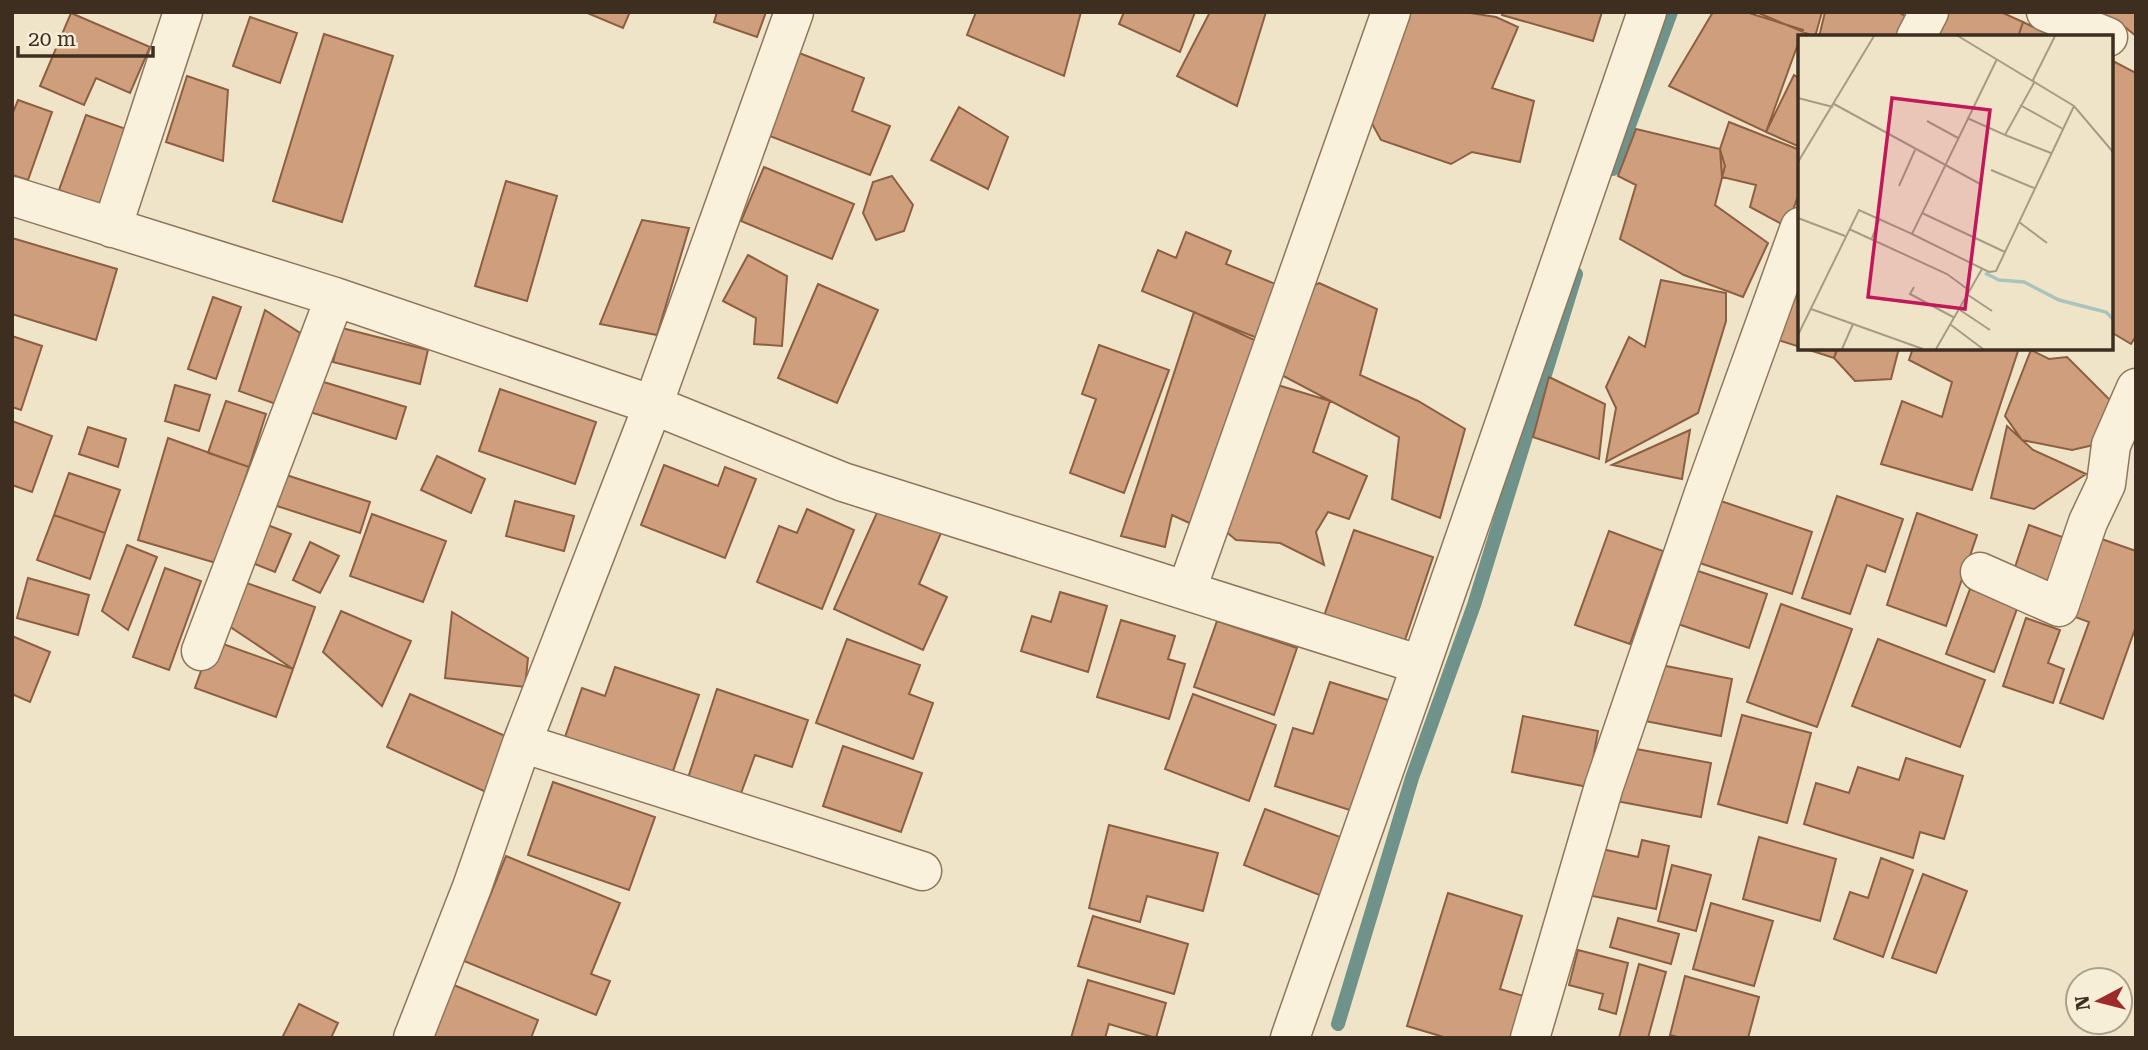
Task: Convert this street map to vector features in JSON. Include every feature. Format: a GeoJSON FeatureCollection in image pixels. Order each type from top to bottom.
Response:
{"type":"FeatureCollection","features":[{"type":"Feature","properties":{"kind":"street"},"geometry":{"type":"LineString","coordinates":[[112,228],[183,12]]}},
{"type":"Feature","properties":{"kind":"street"},"geometry":{"type":"LineString","coordinates":[[413,1038],[485,852],[522,744],[653,405],[793,12]]}},
{"type":"Feature","properties":{"kind":"street"},"geometry":{"type":"LineString","coordinates":[[1186,589],[1391,12]]}},
{"type":"Feature","properties":{"kind":"street"},"geometry":{"type":"LineString","coordinates":[[1303,1035],[1422,665],[1647,12]]}},
{"type":"Feature","properties":{"kind":"street"},"geometry":{"type":"LineString","coordinates":[[1917,35],[1929,12]]}},
{"type":"Feature","properties":{"kind":"street"},"geometry":{"type":"LineString","coordinates":[[2046,12],[2105,35]]}},
{"type":"Feature","properties":{"kind":"street"},"geometry":{"type":"LineString","coordinates":[[2113,38],[2136,48]]}},
{"type":"Feature","properties":{"kind":"street"},"geometry":{"type":"LineString","coordinates":[[12,196],[335,297],[653,405],[843,482],[1422,665]]}},
{"type":"Feature","properties":{"kind":"street"},"geometry":{"type":"LineString","coordinates":[[1530,1038],[1604,786],[1713,468],[1798,233]]}},
{"type":"Feature","properties":{"kind":"street"},"geometry":{"type":"LineString","coordinates":[[201,651],[335,297]]}},
{"type":"Feature","properties":{"kind":"street"},"geometry":{"type":"LineString","coordinates":[[1980,572],[2059,607],[2088,522],[2106,484],[2111,445],[2136,388]]}},
{"type":"Feature","properties":{"kind":"street"},"geometry":{"type":"LineString","coordinates":[[522,744],[922,871]]}},
{"type":"Feature","properties":{"kind":"building"},"geometry":{"type":"Polygon","coordinates":[[[585,12],[630,12],[623,28],[585,12]]]}},
{"type":"Feature","properties":{"kind":"building"},"geometry":{"type":"Polygon","coordinates":[[[717,12],[766,12],[757,37],[714,22],[717,12]]]}},
{"type":"Feature","properties":{"kind":"building"},"geometry":{"type":"Polygon","coordinates":[[[976,12],[1081,12],[1064,76],[967,35],[976,12]]]}},
{"type":"Feature","properties":{"kind":"building"},"geometry":{"type":"Polygon","coordinates":[[[1124,12],[1195,12],[1180,52],[1119,24],[1124,12]]]}},
{"type":"Feature","properties":{"kind":"building"},"geometry":{"type":"Polygon","coordinates":[[[1210,12],[1266,12],[1237,106],[1177,76],[1210,12]]]}},
{"type":"Feature","properties":{"kind":"building"},"geometry":{"type":"Polygon","coordinates":[[[1402,12],[1464,12],[1496,17],[1518,27],[1492,88],[1534,101],[1520,162],[1472,152],[1451,164],[1381,140],[1370,120],[1402,12]]]}},
{"type":"Feature","properties":{"kind":"building"},"geometry":{"type":"Polygon","coordinates":[[[1503,12],[1602,12],[1593,41],[1502,15],[1503,12]]]}},
{"type":"Feature","properties":{"kind":"building"},"geometry":{"type":"Polygon","coordinates":[[[1713,12],[1746,12],[1803,30],[1801,35],[1798,35],[1798,44],[1766,132],[1669,86],[1713,12]]]}},
{"type":"Feature","properties":{"kind":"building"},"geometry":{"type":"Polygon","coordinates":[[[1756,12],[1822,12],[1816,35],[1756,12]]]}},
{"type":"Feature","properties":{"kind":"building"},"geometry":{"type":"Polygon","coordinates":[[[1825,12],[1898,12],[1905,16],[1904,35],[1819,35],[1825,12]]]}},
{"type":"Feature","properties":{"kind":"building"},"geometry":{"type":"Polygon","coordinates":[[[1907,12],[2001,12],[2023,22],[2019,35],[1904,35],[1907,12]]]}},
{"type":"Feature","properties":{"kind":"building"},"geometry":{"type":"Polygon","coordinates":[[[2099,12],[2136,12],[2136,36],[2121,24],[2096,18],[2099,12]]]}},
{"type":"Feature","properties":{"kind":"building"},"geometry":{"type":"Polygon","coordinates":[[[71,13],[150,47],[130,93],[96,78],[84,105],[40,86],[71,13]]]}},
{"type":"Feature","properties":{"kind":"building"},"geometry":{"type":"Polygon","coordinates":[[[250,17],[297,33],[280,83],[233,66],[250,17]]]}},
{"type":"Feature","properties":{"kind":"building"},"geometry":{"type":"Polygon","coordinates":[[[2023,22],[2050,35],[2019,35],[2023,22]]]}},
{"type":"Feature","properties":{"kind":"building"},"geometry":{"type":"Polygon","coordinates":[[[324,34],[393,56],[342,222],[273,201],[324,34]]]}},
{"type":"Feature","properties":{"kind":"building"},"geometry":{"type":"Polygon","coordinates":[[[794,51],[864,78],[852,111],[890,126],[870,175],[762,133],[794,51]]]}},
{"type":"Feature","properties":{"kind":"building"},"geometry":{"type":"Polygon","coordinates":[[[2113,61],[2136,73],[2136,336],[2131,344],[2113,333],[2113,61]]]}},
{"type":"Feature","properties":{"kind":"building"},"geometry":{"type":"Polygon","coordinates":[[[1794,75],[1798,78],[1798,146],[1766,132],[1794,75]]]}},
{"type":"Feature","properties":{"kind":"building"},"geometry":{"type":"Polygon","coordinates":[[[187,76],[228,90],[223,161],[166,142],[187,76]]]}},
{"type":"Feature","properties":{"kind":"building"},"geometry":{"type":"Polygon","coordinates":[[[18,100],[52,112],[28,180],[12,175],[12,115],[18,100]]]}},
{"type":"Feature","properties":{"kind":"building"},"geometry":{"type":"Polygon","coordinates":[[[959,107],[1008,137],[988,189],[931,160],[959,107]]]}},
{"type":"Feature","properties":{"kind":"building"},"geometry":{"type":"Polygon","coordinates":[[[86,115],[129,130],[103,206],[59,190],[86,115]]]}},
{"type":"Feature","properties":{"kind":"building"},"geometry":{"type":"Polygon","coordinates":[[[1729,122],[1798,149],[1798,196],[1787,227],[1750,207],[1756,185],[1722,177],[1720,149],[1729,122]]]}},
{"type":"Feature","properties":{"kind":"building"},"geometry":{"type":"Polygon","coordinates":[[[1636,129],[1720,149],[1725,166],[1715,205],[1768,243],[1743,297],[1684,275],[1620,239],[1636,185],[1618,176],[1636,129]]]}},
{"type":"Feature","properties":{"kind":"building"},"geometry":{"type":"Polygon","coordinates":[[[764,167],[854,204],[832,259],[741,221],[764,167]]]}},
{"type":"Feature","properties":{"kind":"building"},"geometry":{"type":"Polygon","coordinates":[[[892,176],[913,205],[904,231],[876,240],[863,213],[873,182],[892,176]]]}},
{"type":"Feature","properties":{"kind":"building"},"geometry":{"type":"Polygon","coordinates":[[[506,181],[557,196],[527,301],[475,286],[506,181]]]}},
{"type":"Feature","properties":{"kind":"building"},"geometry":{"type":"Polygon","coordinates":[[[642,220],[689,228],[657,335],[600,324],[642,220]]]}},
{"type":"Feature","properties":{"kind":"building"},"geometry":{"type":"Polygon","coordinates":[[[1186,232],[1231,251],[1226,264],[1278,285],[1257,338],[1142,291],[1158,250],[1176,258],[1186,232]]]}},
{"type":"Feature","properties":{"kind":"building"},"geometry":{"type":"Polygon","coordinates":[[[12,238],[117,269],[96,340],[12,314],[12,238]]]}},
{"type":"Feature","properties":{"kind":"building"},"geometry":{"type":"Polygon","coordinates":[[[748,255],[787,276],[782,346],[754,344],[756,318],[723,301],[748,255]]]}},
{"type":"Feature","properties":{"kind":"building"},"geometry":{"type":"Polygon","coordinates":[[[1798,260],[1798,346],[1743,329],[1798,260]]]}},
{"type":"Feature","properties":{"kind":"building"},"geometry":{"type":"Polygon","coordinates":[[[1661,280],[1726,293],[1726,321],[1698,413],[1606,462],[1616,408],[1606,387],[1629,337],[1645,347],[1661,280]]]}},
{"type":"Feature","properties":{"kind":"building"},"geometry":{"type":"Polygon","coordinates":[[[1319,283],[1377,309],[1360,375],[1418,401],[1465,429],[1440,518],[1392,499],[1399,437],[1272,370],[1289,298],[1319,283]]]}},
{"type":"Feature","properties":{"kind":"building"},"geometry":{"type":"Polygon","coordinates":[[[818,284],[878,310],[837,403],[778,378],[818,284]]]}},
{"type":"Feature","properties":{"kind":"building"},"geometry":{"type":"Polygon","coordinates":[[[213,297],[241,307],[216,379],[188,369],[213,297]]]}},
{"type":"Feature","properties":{"kind":"building"},"geometry":{"type":"Polygon","coordinates":[[[265,310],[300,333],[276,404],[239,391],[265,310]]]}},
{"type":"Feature","properties":{"kind":"building"},"geometry":{"type":"Polygon","coordinates":[[[1194,312],[1263,344],[1207,531],[1172,515],[1165,547],[1121,536],[1194,312]]]}},
{"type":"Feature","properties":{"kind":"building"},"geometry":{"type":"Polygon","coordinates":[[[342,328],[428,350],[420,384],[333,362],[342,328]]]}},
{"type":"Feature","properties":{"kind":"building"},"geometry":{"type":"Polygon","coordinates":[[[12,336],[42,346],[21,410],[12,407],[12,336]]]}},
{"type":"Feature","properties":{"kind":"building"},"geometry":{"type":"Polygon","coordinates":[[[1099,345],[1169,370],[1124,493],[1070,473],[1096,399],[1082,394],[1099,345]]]}},
{"type":"Feature","properties":{"kind":"building"},"geometry":{"type":"Polygon","coordinates":[[[1809,350],[1836,350],[1834,358],[1809,350]]]}},
{"type":"Feature","properties":{"kind":"building"},"geometry":{"type":"Polygon","coordinates":[[[1837,350],[1898,350],[1891,379],[1855,381],[1834,358],[1837,350]]]}},
{"type":"Feature","properties":{"kind":"building"},"geometry":{"type":"Polygon","coordinates":[[[1912,350],[2018,350],[1972,490],[1881,464],[1902,401],[1942,417],[1952,382],[1909,360],[1912,350]]]}},
{"type":"Feature","properties":{"kind":"building"},"geometry":{"type":"Polygon","coordinates":[[[2031,350],[2049,359],[2067,357],[2124,414],[2102,443],[2072,450],[2022,440],[2005,416],[2031,350]]]}},
{"type":"Feature","properties":{"kind":"building"},"geometry":{"type":"Polygon","coordinates":[[[1549,377],[1605,404],[1599,459],[1533,437],[1549,377]]]}},
{"type":"Feature","properties":{"kind":"building"},"geometry":{"type":"Polygon","coordinates":[[[317,380],[406,407],[396,439],[307,411],[317,380]]]}},
{"type":"Feature","properties":{"kind":"building"},"geometry":{"type":"Polygon","coordinates":[[[1271,383],[1330,401],[1313,452],[1367,476],[1349,519],[1328,512],[1316,532],[1324,565],[1280,543],[1236,540],[1217,524],[1271,383]]]}},
{"type":"Feature","properties":{"kind":"building"},"geometry":{"type":"Polygon","coordinates":[[[175,385],[210,395],[199,431],[165,421],[175,385]]]}},
{"type":"Feature","properties":{"kind":"building"},"geometry":{"type":"Polygon","coordinates":[[[500,389],[596,422],[575,484],[479,451],[500,389]]]}},
{"type":"Feature","properties":{"kind":"building"},"geometry":{"type":"Polygon","coordinates":[[[226,401],[266,414],[249,467],[208,453],[226,401]]]}},
{"type":"Feature","properties":{"kind":"building"},"geometry":{"type":"Polygon","coordinates":[[[12,421],[52,436],[32,492],[12,485],[12,421]]]}},
{"type":"Feature","properties":{"kind":"building"},"geometry":{"type":"Polygon","coordinates":[[[2007,426],[2033,450],[2086,474],[2034,509],[1991,498],[2007,426]]]}},
{"type":"Feature","properties":{"kind":"building"},"geometry":{"type":"Polygon","coordinates":[[[88,427],[126,439],[118,467],[79,454],[88,427]]]}},
{"type":"Feature","properties":{"kind":"building"},"geometry":{"type":"Polygon","coordinates":[[[1690,430],[1682,479],[1612,465],[1690,430]]]}},
{"type":"Feature","properties":{"kind":"building"},"geometry":{"type":"Polygon","coordinates":[[[168,438],[249,467],[216,563],[138,540],[168,438]]]}},
{"type":"Feature","properties":{"kind":"building"},"geometry":{"type":"Polygon","coordinates":[[[437,456],[485,479],[471,513],[421,490],[437,456]]]}},
{"type":"Feature","properties":{"kind":"building"},"geometry":{"type":"Polygon","coordinates":[[[664,465],[718,486],[725,467],[756,479],[725,558],[641,525],[664,465]]]}},
{"type":"Feature","properties":{"kind":"building"},"geometry":{"type":"Polygon","coordinates":[[[69,473],[120,490],[105,533],[54,515],[69,473]]]}},
{"type":"Feature","properties":{"kind":"building"},"geometry":{"type":"Polygon","coordinates":[[[283,474],[370,502],[360,533],[274,505],[283,474]]]}},
{"type":"Feature","properties":{"kind":"building"},"geometry":{"type":"Polygon","coordinates":[[[1837,496],[1903,519],[1885,572],[1867,565],[1850,614],[1802,598],[1837,496]]]}},
{"type":"Feature","properties":{"kind":"building"},"geometry":{"type":"Polygon","coordinates":[[[1712,498],[1812,532],[1792,594],[1691,560],[1712,498]]]}},
{"type":"Feature","properties":{"kind":"building"},"geometry":{"type":"Polygon","coordinates":[[[515,501],[574,516],[564,551],[506,536],[515,501]]]}},
{"type":"Feature","properties":{"kind":"building"},"geometry":{"type":"Polygon","coordinates":[[[880,506],[941,533],[919,584],[947,597],[923,650],[834,609],[880,506]]]}},
{"type":"Feature","properties":{"kind":"building"},"geometry":{"type":"Polygon","coordinates":[[[807,509],[854,530],[822,609],[757,582],[779,526],[797,533],[807,509]]]}},
{"type":"Feature","properties":{"kind":"building"},"geometry":{"type":"Polygon","coordinates":[[[1917,513],[1977,535],[1946,626],[1887,605],[1917,513]]]}},
{"type":"Feature","properties":{"kind":"building"},"geometry":{"type":"Polygon","coordinates":[[[372,514],[446,541],[423,602],[350,576],[372,514]]]}},
{"type":"Feature","properties":{"kind":"building"},"geometry":{"type":"Polygon","coordinates":[[[54,515],[105,533],[90,579],[37,560],[54,515]]]}},
{"type":"Feature","properties":{"kind":"building"},"geometry":{"type":"Polygon","coordinates":[[[265,524],[291,534],[275,572],[250,562],[265,524]]]}},
{"type":"Feature","properties":{"kind":"building"},"geometry":{"type":"Polygon","coordinates":[[[2029,525],[2068,539],[2052,589],[2012,576],[2029,525]]]}},
{"type":"Feature","properties":{"kind":"building"},"geometry":{"type":"Polygon","coordinates":[[[1354,530],[1433,557],[1404,643],[1324,616],[1354,530]]]}},
{"type":"Feature","properties":{"kind":"building"},"geometry":{"type":"Polygon","coordinates":[[[1609,531],[1663,551],[1630,644],[1575,625],[1609,531]]]}},
{"type":"Feature","properties":{"kind":"building"},"geometry":{"type":"Polygon","coordinates":[[[2093,536],[2136,551],[2136,626],[2103,719],[2060,703],[2089,622],[2067,614],[2093,536]]]}},
{"type":"Feature","properties":{"kind":"building"},"geometry":{"type":"Polygon","coordinates":[[[310,542],[339,556],[320,593],[293,580],[310,542]]]}},
{"type":"Feature","properties":{"kind":"building"},"geometry":{"type":"Polygon","coordinates":[[[127,545],[157,557],[128,630],[102,611],[127,545]]]}},
{"type":"Feature","properties":{"kind":"building"},"geometry":{"type":"Polygon","coordinates":[[[1686,567],[1767,594],[1749,648],[1669,621],[1686,567]]]}},
{"type":"Feature","properties":{"kind":"building"},"geometry":{"type":"Polygon","coordinates":[[[165,568],[201,581],[169,670],[133,657],[165,568]]]}},
{"type":"Feature","properties":{"kind":"building"},"geometry":{"type":"Polygon","coordinates":[[[28,578],[89,595],[78,635],[17,618],[28,578]]]}},
{"type":"Feature","properties":{"kind":"building"},"geometry":{"type":"Polygon","coordinates":[[[238,580],[315,607],[293,669],[223,622],[238,580]]]}},
{"type":"Feature","properties":{"kind":"building"},"geometry":{"type":"Polygon","coordinates":[[[1970,589],[2018,606],[1994,672],[1946,654],[1970,589]]]}},
{"type":"Feature","properties":{"kind":"building"},"geometry":{"type":"Polygon","coordinates":[[[1060,592],[1107,606],[1088,672],[1021,651],[1032,616],[1051,622],[1060,592]]]}},
{"type":"Feature","properties":{"kind":"building"},"geometry":{"type":"Polygon","coordinates":[[[1781,604],[1852,629],[1817,727],[1747,702],[1781,604]]]}},
{"type":"Feature","properties":{"kind":"building"},"geometry":{"type":"Polygon","coordinates":[[[341,611],[411,641],[382,706],[323,652],[341,611]]]}},
{"type":"Feature","properties":{"kind":"building"},"geometry":{"type":"Polygon","coordinates":[[[452,612],[528,658],[525,687],[445,678],[452,612]]]}},
{"type":"Feature","properties":{"kind":"building"},"geometry":{"type":"Polygon","coordinates":[[[2026,618],[2060,630],[2048,663],[2064,669],[2053,703],[2003,686],[2026,618]]]}},
{"type":"Feature","properties":{"kind":"building"},"geometry":{"type":"Polygon","coordinates":[[[1121,620],[1175,636],[1168,659],[1185,664],[1169,719],[1097,697],[1121,620]]]}},
{"type":"Feature","properties":{"kind":"building"},"geometry":{"type":"Polygon","coordinates":[[[1217,621],[1297,648],[1274,715],[1194,687],[1217,621]]]}},
{"type":"Feature","properties":{"kind":"building"},"geometry":{"type":"Polygon","coordinates":[[[12,636],[50,652],[30,702],[12,694],[12,636]]]}},
{"type":"Feature","properties":{"kind":"building"},"geometry":{"type":"Polygon","coordinates":[[[847,639],[920,665],[909,694],[933,703],[913,759],[816,723],[847,639]]]}},
{"type":"Feature","properties":{"kind":"building"},"geometry":{"type":"Polygon","coordinates":[[[1878,639],[1985,680],[1960,747],[1852,706],[1878,639]]]}},
{"type":"Feature","properties":{"kind":"building"},"geometry":{"type":"Polygon","coordinates":[[[212,640],[293,669],[276,717],[195,688],[212,640]]]}},
{"type":"Feature","properties":{"kind":"building"},"geometry":{"type":"Polygon","coordinates":[[[1651,663],[1732,679],[1721,736],[1640,720],[1651,663]]]}},
{"type":"Feature","properties":{"kind":"building"},"geometry":{"type":"Polygon","coordinates":[[[615,667],[699,695],[672,774],[565,737],[582,688],[605,696],[615,667]]]}},
{"type":"Feature","properties":{"kind":"building"},"geometry":{"type":"Polygon","coordinates":[[[1330,682],[1391,701],[1356,812],[1275,786],[1293,728],[1313,734],[1330,682]]]}},
{"type":"Feature","properties":{"kind":"building"},"geometry":{"type":"Polygon","coordinates":[[[717,689],[808,720],[792,767],[755,755],[740,796],[688,778],[717,689]]]}},
{"type":"Feature","properties":{"kind":"building"},"geometry":{"type":"Polygon","coordinates":[[[410,694],[510,738],[486,792],[387,747],[410,694]]]}},
{"type":"Feature","properties":{"kind":"building"},"geometry":{"type":"Polygon","coordinates":[[[1193,694],[1276,725],[1249,801],[1165,769],[1193,694]]]}},
{"type":"Feature","properties":{"kind":"building"},"geometry":{"type":"Polygon","coordinates":[[[1742,715],[1811,733],[1787,823],[1718,804],[1742,715]]]}},
{"type":"Feature","properties":{"kind":"building"},"geometry":{"type":"Polygon","coordinates":[[[1523,716],[1598,731],[1588,787],[1512,772],[1523,716]]]}},
{"type":"Feature","properties":{"kind":"building"},"geometry":{"type":"Polygon","coordinates":[[[843,746],[922,773],[901,832],[823,806],[843,746]]]}},
{"type":"Feature","properties":{"kind":"building"},"geometry":{"type":"Polygon","coordinates":[[[1626,747],[1711,763],[1701,817],[1616,801],[1626,747]]]}},
{"type":"Feature","properties":{"kind":"building"},"geometry":{"type":"Polygon","coordinates":[[[1906,758],[1963,776],[1944,839],[1920,832],[1913,858],[1804,824],[1816,783],[1849,793],[1858,767],[1899,780],[1906,758]]]}},
{"type":"Feature","properties":{"kind":"building"},"geometry":{"type":"Polygon","coordinates":[[[553,782],[655,817],[629,890],[528,855],[553,782]]]}},
{"type":"Feature","properties":{"kind":"building"},"geometry":{"type":"Polygon","coordinates":[[[1265,809],[1343,838],[1322,896],[1244,865],[1265,809]]]}},
{"type":"Feature","properties":{"kind":"building"},"geometry":{"type":"Polygon","coordinates":[[[1109,825],[1218,853],[1203,911],[1147,896],[1140,922],[1089,908],[1109,825]]]}},
{"type":"Feature","properties":{"kind":"building"},"geometry":{"type":"Polygon","coordinates":[[[1759,837],[1836,859],[1820,921],[1743,899],[1759,837]]]}},
{"type":"Feature","properties":{"kind":"building"},"geometry":{"type":"Polygon","coordinates":[[[1642,840],[1669,846],[1656,909],[1583,894],[1593,847],[1638,857],[1642,840]]]}},
{"type":"Feature","properties":{"kind":"building"},"geometry":{"type":"Polygon","coordinates":[[[506,856],[620,903],[591,974],[610,981],[596,1015],[464,961],[506,856]]]}},
{"type":"Feature","properties":{"kind":"building"},"geometry":{"type":"Polygon","coordinates":[[[1881,858],[1913,870],[1883,957],[1834,939],[1850,892],[1868,898],[1881,858]]]}},
{"type":"Feature","properties":{"kind":"building"},"geometry":{"type":"Polygon","coordinates":[[[1672,865],[1711,875],[1696,931],[1658,921],[1672,865]]]}},
{"type":"Feature","properties":{"kind":"building"},"geometry":{"type":"Polygon","coordinates":[[[1923,874],[1967,891],[1936,973],[1892,958],[1923,874]]]}},
{"type":"Feature","properties":{"kind":"building"},"geometry":{"type":"Polygon","coordinates":[[[1448,893],[1522,916],[1500,989],[1530,998],[1518,1038],[1447,1038],[1407,1026],[1448,893]]]}},
{"type":"Feature","properties":{"kind":"building"},"geometry":{"type":"Polygon","coordinates":[[[1711,903],[1773,921],[1754,986],[1693,969],[1711,903]]]}},
{"type":"Feature","properties":{"kind":"building"},"geometry":{"type":"Polygon","coordinates":[[[1093,916],[1188,944],[1174,994],[1078,966],[1093,916]]]}},
{"type":"Feature","properties":{"kind":"building"},"geometry":{"type":"Polygon","coordinates":[[[1618,918],[1679,934],[1671,964],[1610,947],[1618,918]]]}},
{"type":"Feature","properties":{"kind":"building"},"geometry":{"type":"Polygon","coordinates":[[[1578,950],[1628,963],[1616,1014],[1599,1009],[1603,994],[1569,985],[1578,950]]]}},
{"type":"Feature","properties":{"kind":"building"},"geometry":{"type":"Polygon","coordinates":[[[1639,964],[1666,972],[1648,1038],[1619,1038],[1639,964]]]}},
{"type":"Feature","properties":{"kind":"building"},"geometry":{"type":"Polygon","coordinates":[[[1685,976],[1759,997],[1748,1038],[1681,1038],[1670,1035],[1685,976]]]}},
{"type":"Feature","properties":{"kind":"building"},"geometry":{"type":"Polygon","coordinates":[[[1088,980],[1166,1003],[1156,1038],[1109,1024],[1105,1038],[1071,1038],[1088,980]]]}},
{"type":"Feature","properties":{"kind":"building"},"geometry":{"type":"Polygon","coordinates":[[[449,983],[538,1020],[531,1038],[427,1038],[449,983]]]}},
{"type":"Feature","properties":{"kind":"building"},"geometry":{"type":"Polygon","coordinates":[[[299,1004],[338,1023],[331,1038],[282,1038],[299,1004]]]}},
{"type":"Feature","properties":{"kind":"waterway"},"geometry":{"type":"LineString","coordinates":[[1613,169],[1671,12]]}},
{"type":"Feature","properties":{"kind":"waterway"},"geometry":{"type":"LineString","coordinates":[[1338,1024],[1412,778],[1474,605],[1576,274]]}}]}
